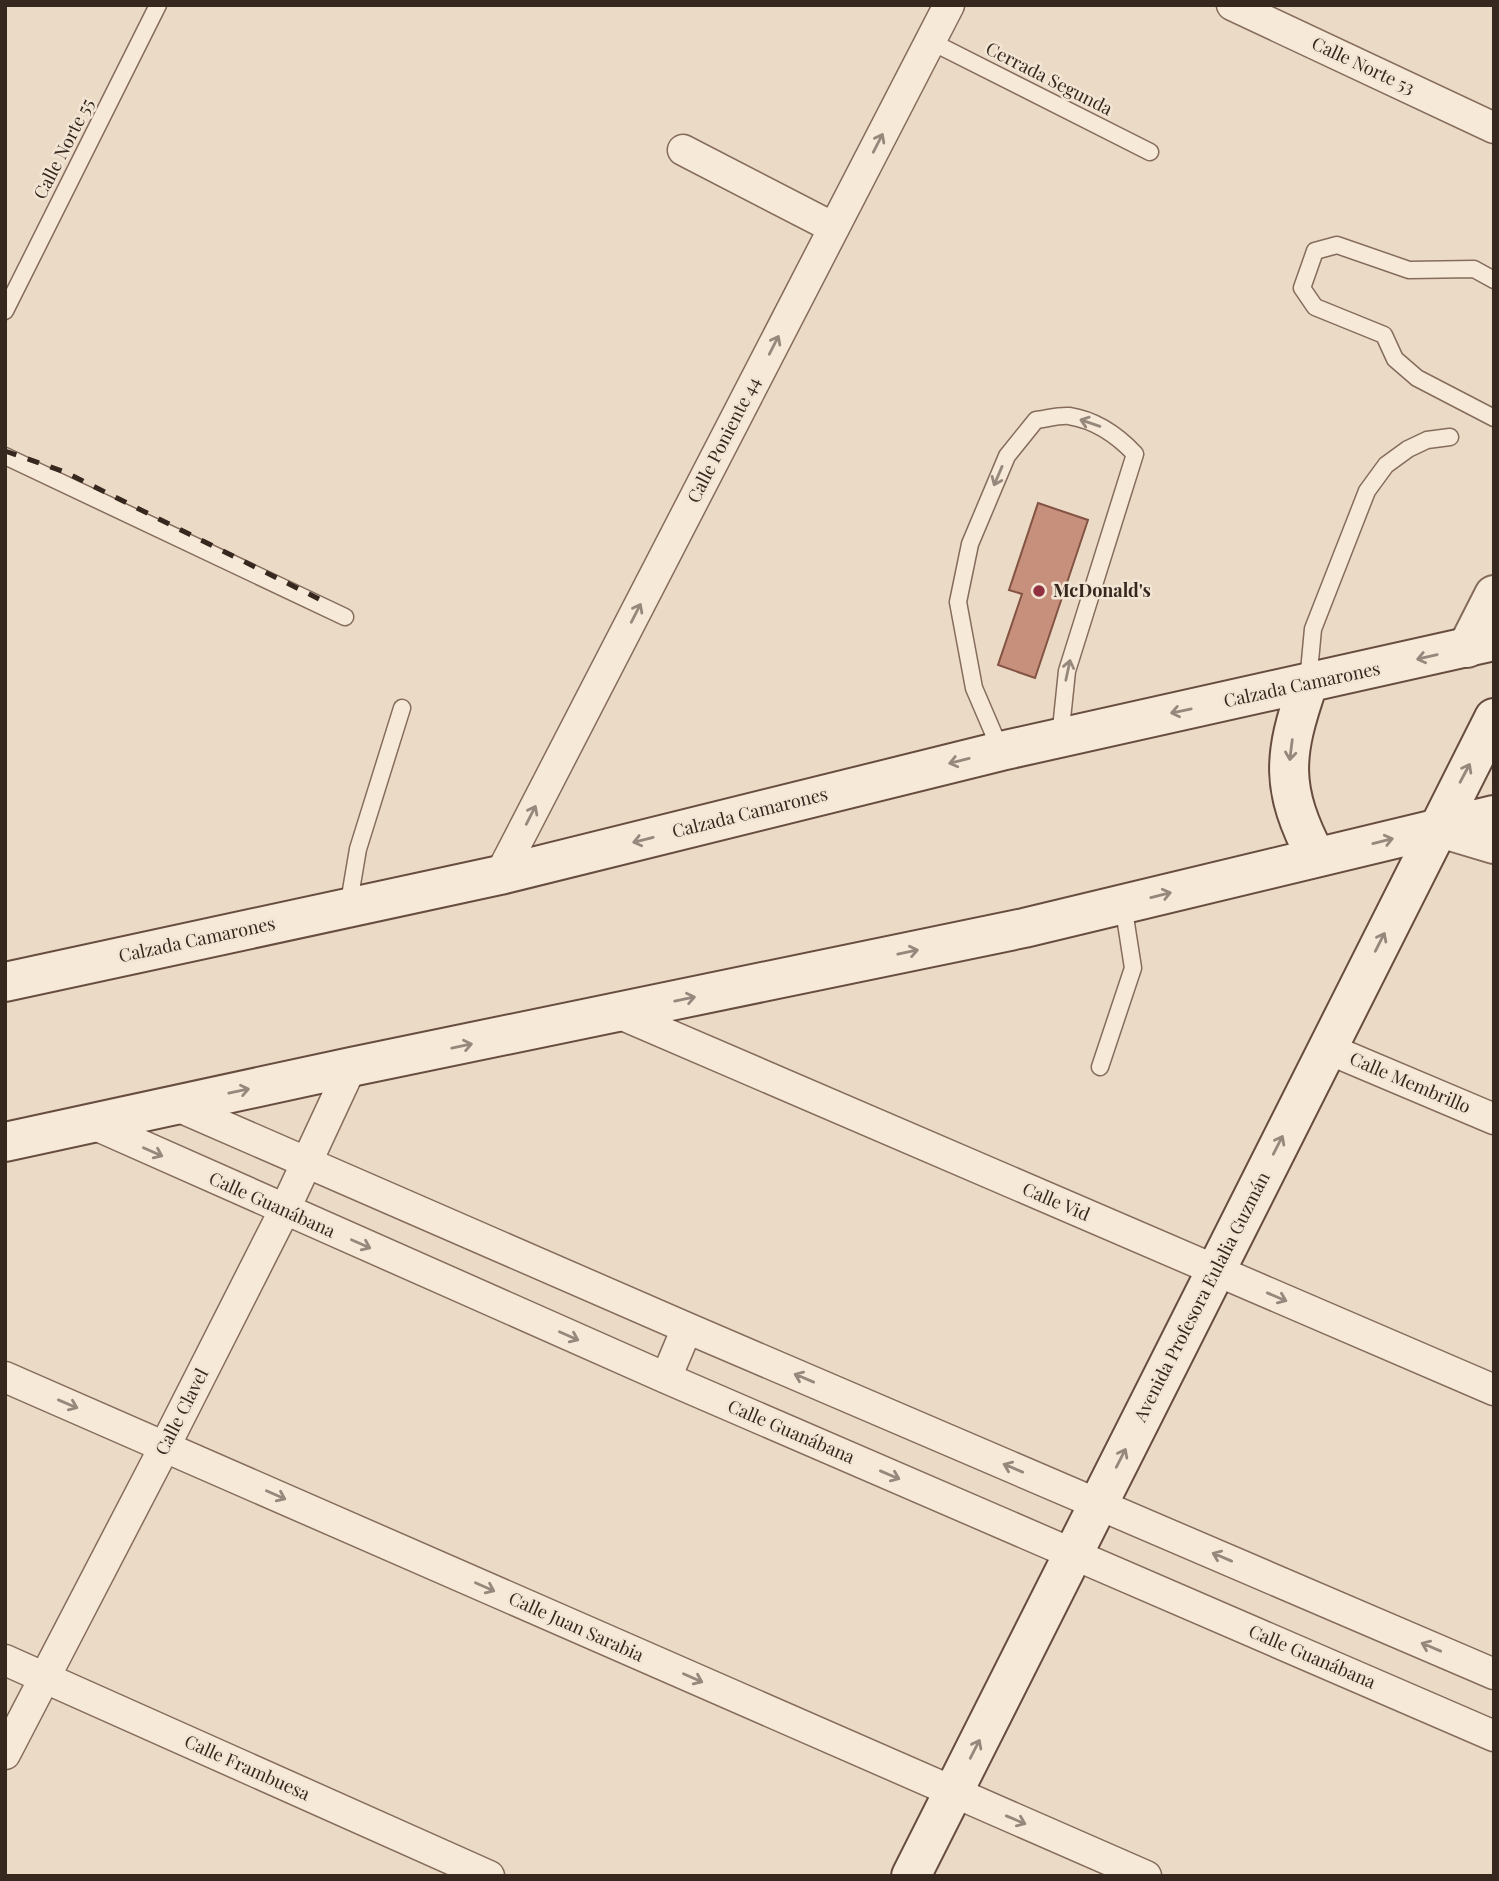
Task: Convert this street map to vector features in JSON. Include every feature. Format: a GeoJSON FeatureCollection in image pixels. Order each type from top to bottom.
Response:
{"type":"FeatureCollection","features":[{"type":"Feature","properties":{"kind":"main road"},"geometry":{"type":"LineString","coordinates":[[1480,644],[1494,595]]}},
{"type":"Feature","properties":{"kind":"main road","name":"Calzada Camarones"},"geometry":{"type":"LineString","coordinates":[[5,982],[500,875],[1001,751],[1480,644]]}},
{"type":"Feature","properties":{"kind":"main road"},"geometry":{"type":"LineString","coordinates":[[1308,684],[1296,717],[1289,753],[1290,790],[1300,825],[1316,857]]}},
{"type":"Feature","properties":{"kind":"main road","name":"Avenida Profesora Eulalia Guzmán"},"geometry":{"type":"LineString","coordinates":[[911,1876],[1437,827],[1494,719]]}},
{"type":"Feature","properties":{"kind":"main road"},"geometry":{"type":"LineString","coordinates":[[5,1142],[351,1067],[1024,928],[1494,815]]}},
{"type":"Feature","properties":{"kind":"main road"},"geometry":{"type":"LineString","coordinates":[[1437,827],[1494,844]]}},
{"type":"Feature","properties":{"kind":"street","name":"Calle Poniente 44"},"geometry":{"type":"LineString","coordinates":[[500,875],[949,5]]}},
{"type":"Feature","properties":{"kind":"street","name":"Calle Norte 53"},"geometry":{"type":"LineString","coordinates":[[1232,5],[1494,128]]}},
{"type":"Feature","properties":{"kind":"street"},"geometry":{"type":"LineString","coordinates":[[683,150],[834,228]]}},
{"type":"Feature","properties":{"kind":"street","name":"Calle Vid"},"geometry":{"type":"LineString","coordinates":[[618,1013],[1494,1390]]}},
{"type":"Feature","properties":{"kind":"street","name":"Calle Membrillo"},"geometry":{"type":"LineString","coordinates":[[1326,1048],[1494,1119]]}},
{"type":"Feature","properties":{"kind":"street","name":"Calle Clavel"},"geometry":{"type":"LineString","coordinates":[[5,1754],[284,1210],[351,1067]]}},
{"type":"Feature","properties":{"kind":"street"},"geometry":{"type":"LineString","coordinates":[[174,1105],[1494,1674]]}},
{"type":"Feature","properties":{"kind":"street","name":"Calle Guanábana"},"geometry":{"type":"LineString","coordinates":[[91,1124],[666,1378],[1494,1736]]}},
{"type":"Feature","properties":{"kind":"street"},"geometry":{"type":"LineString","coordinates":[[666,1378],[687,1328]]}},
{"type":"Feature","properties":{"kind":"street","name":"Calle Juan Sarabia"},"geometry":{"type":"LineString","coordinates":[[5,1377],[1146,1876]]}},
{"type":"Feature","properties":{"kind":"street","name":"Calle Frambuesa"},"geometry":{"type":"LineString","coordinates":[[5,1660],[489,1876]]}},
{"type":"Feature","properties":{"kind":"lane","name":"Calle Norte 55"},"geometry":{"type":"LineString","coordinates":[[5,311],[158,5]]}},
{"type":"Feature","properties":{"kind":"lane","name":"Cerrada Segunda"},"geometry":{"type":"LineString","coordinates":[[930,41],[1150,152]]}},
{"type":"Feature","properties":{"kind":"lane"},"geometry":{"type":"LineString","coordinates":[[1494,280],[1474,270],[1409,270],[1337,244],[1315,251],[1302,288],[1314,307],[1384,334],[1395,359],[1417,378],[1494,418]]}},
{"type":"Feature","properties":{"kind":"lane"},"geometry":{"type":"LineString","coordinates":[[1001,751],[974,688],[958,602],[970,544],[1007,456],[1036,420],[1068,416],[1101,427],[1121,438],[1135,454],[1067,671],[1060,738]]}},
{"type":"Feature","properties":{"kind":"lane"},"geometry":{"type":"LineString","coordinates":[[1308,684],[1313,629],[1367,491],[1386,465],[1408,449],[1427,440],[1450,437]]}},
{"type":"Feature","properties":{"kind":"lane"},"geometry":{"type":"LineString","coordinates":[[5,456],[345,617]]}},
{"type":"Feature","properties":{"kind":"lane"},"geometry":{"type":"LineString","coordinates":[[348,908],[358,849],[402,708]]}},
{"type":"Feature","properties":{"kind":"lane"},"geometry":{"type":"LineString","coordinates":[[1100,1067],[1133,968],[1123,904]]}},
{"type":"Feature","properties":{"kind":"building","name":"McDonald's"},"geometry":{"type":"Polygon","coordinates":[[[1038,503],[1088,520],[1035,678],[998,665],[1022,594],[1009,590],[1038,503]]]}},
{"type":"Feature","properties":{"kind":"railway"},"geometry":{"type":"LineString","coordinates":[[5,451],[65,472],[319,599]]}},
{"type":"Feature","properties":{"kind":"place","name":"McDonald's"},"geometry":{"type":"Point","coordinates":[1039,591]}}]}
